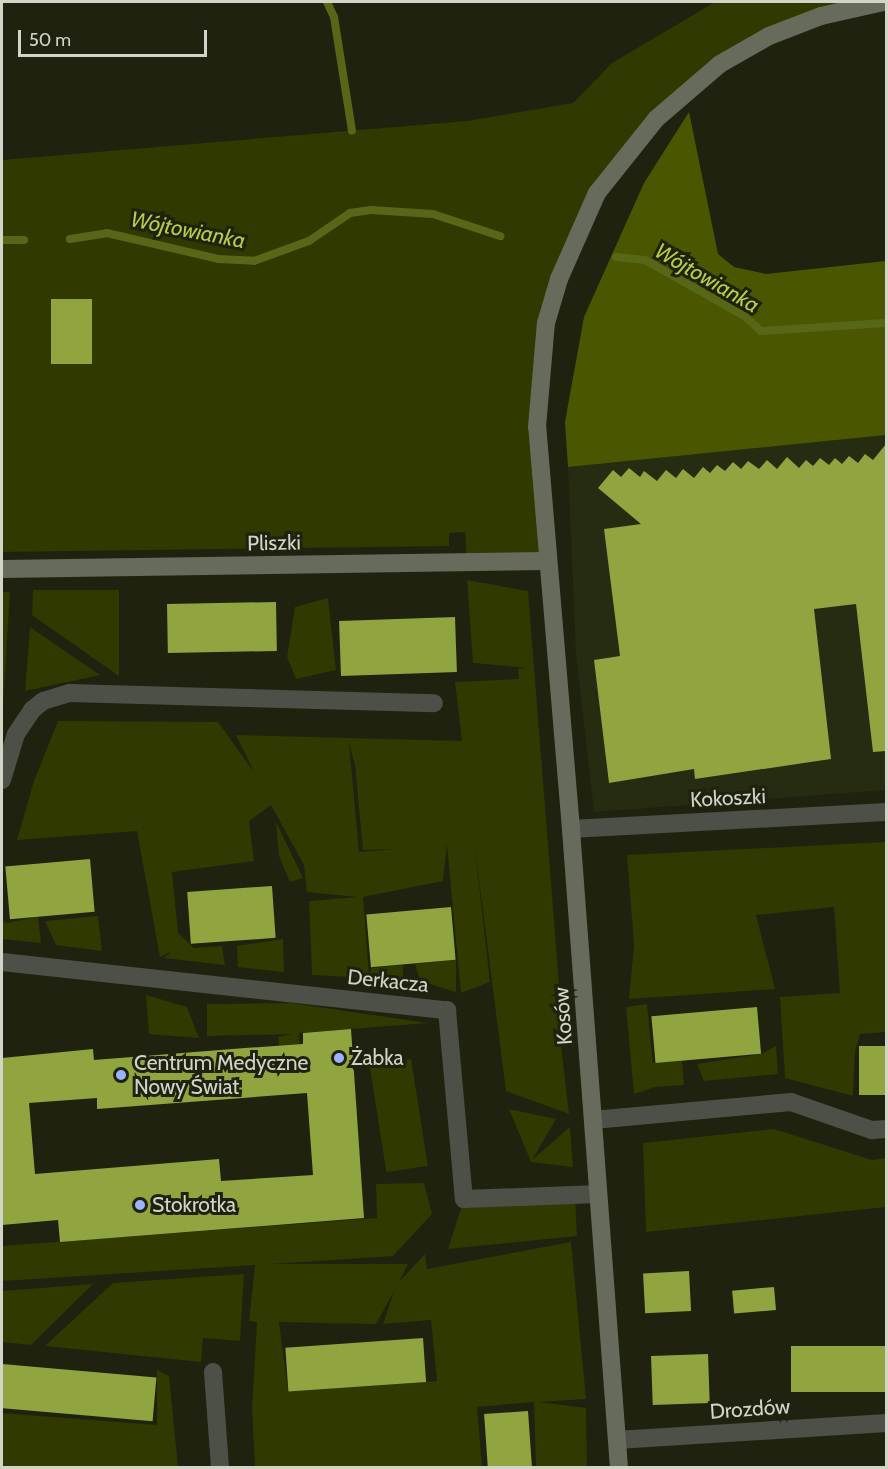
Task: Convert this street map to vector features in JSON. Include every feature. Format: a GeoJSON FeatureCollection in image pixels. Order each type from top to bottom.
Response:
{"type":"FeatureCollection","features":[{"type":"Feature","properties":{"kind":"street","name":"Kosów"},"geometry":{"type":"LineString","coordinates":[[619,1467],[571,829],[537,427],[544,344],[559,279],[597,193],[656,119],[720,64],[769,36],[821,16],[883,2]]}},
{"type":"Feature","properties":{"kind":"street","name":"Pliszki"},"geometry":{"type":"LineString","coordinates":[[2,569],[547,561]]}},
{"type":"Feature","properties":{"kind":"street"},"geometry":{"type":"LineString","coordinates":[[2,780],[16,734],[32,710],[43,701],[70,693],[434,703]]}},
{"type":"Feature","properties":{"kind":"street","name":"Kokoszki"},"geometry":{"type":"LineString","coordinates":[[571,829],[886,812]]}},
{"type":"Feature","properties":{"kind":"street","name":"Derkacza"},"geometry":{"type":"LineString","coordinates":[[2,962],[447,1010],[464,1199],[598,1194]]}},
{"type":"Feature","properties":{"kind":"street"},"geometry":{"type":"LineString","coordinates":[[593,1120],[791,1102],[834,1120],[872,1130],[886,1129]]}},
{"type":"Feature","properties":{"kind":"street"},"geometry":{"type":"LineString","coordinates":[[213,1372],[220,1467]]}},
{"type":"Feature","properties":{"kind":"street","name":"Drozdów"},"geometry":{"type":"LineString","coordinates":[[617,1440],[886,1423]]}},
{"type":"Feature","properties":{"kind":"shaded area"},"geometry":{"type":"Polygon","coordinates":[[[886,435],[886,790],[594,812],[576,654],[568,467],[886,435]]]}},
{"type":"Feature","properties":{"kind":"green space"},"geometry":{"type":"Polygon","coordinates":[[[715,2],[836,2],[856,7],[769,36],[656,119],[578,233],[539,376],[547,561],[467,563],[465,532],[449,533],[449,546],[2,552],[2,160],[467,121],[573,103],[612,63],[715,2]]]}},
{"type":"Feature","properties":{"kind":"green space"},"geometry":{"type":"Polygon","coordinates":[[[689,112],[718,254],[734,267],[766,274],[886,261],[886,435],[568,467],[565,422],[584,317],[644,183],[689,112]]]}},
{"type":"Feature","properties":{"kind":"green space"},"geometry":{"type":"Polygon","coordinates":[[[467,580],[528,591],[559,984],[554,985],[569,1114],[506,1091],[474,840],[490,982],[461,993],[447,845],[443,881],[363,897],[369,975],[372,968],[403,965],[403,986],[370,978],[312,975],[309,901],[358,897],[307,892],[304,865],[271,805],[249,821],[254,861],[172,872],[178,933],[194,948],[222,946],[225,965],[164,958],[172,951],[160,957],[137,831],[17,840],[34,781],[58,721],[218,722],[254,772],[236,735],[462,741],[455,682],[519,679],[518,669],[528,668],[473,663],[467,580]],[[349,743],[359,852],[397,849],[363,850],[355,765],[349,743]]]}},
{"type":"Feature","properties":{"kind":"green space"},"geometry":{"type":"Polygon","coordinates":[[[33,590],[119,590],[119,676],[32,615],[33,590]]]}},
{"type":"Feature","properties":{"kind":"green space"},"geometry":{"type":"Polygon","coordinates":[[[2,592],[10,592],[2,721],[2,592]]]}},
{"type":"Feature","properties":{"kind":"green space"},"geometry":{"type":"Polygon","coordinates":[[[328,598],[336,670],[296,679],[287,657],[295,607],[328,598]]]}},
{"type":"Feature","properties":{"kind":"green space"},"geometry":{"type":"Polygon","coordinates":[[[30,627],[100,675],[25,691],[30,627]]]}},
{"type":"Feature","properties":{"kind":"green space"},"geometry":{"type":"Polygon","coordinates":[[[276,822],[303,878],[290,882],[279,856],[276,822]]]}},
{"type":"Feature","properties":{"kind":"green space"},"geometry":{"type":"Polygon","coordinates":[[[886,842],[886,1032],[860,1034],[855,1051],[853,1096],[785,1078],[780,997],[840,993],[834,907],[756,915],[775,989],[629,999],[634,945],[627,855],[886,842]]]}},
{"type":"Feature","properties":{"kind":"green space"},"geometry":{"type":"Polygon","coordinates":[[[98,916],[102,951],[56,945],[45,921],[98,916]]]}},
{"type":"Feature","properties":{"kind":"green space"},"geometry":{"type":"Polygon","coordinates":[[[38,917],[41,943],[2,939],[2,919],[6,923],[38,917]]]}},
{"type":"Feature","properties":{"kind":"green space"},"geometry":{"type":"Polygon","coordinates":[[[283,939],[284,972],[238,967],[237,946],[283,939]]]}},
{"type":"Feature","properties":{"kind":"green space"},"geometry":{"type":"Polygon","coordinates":[[[456,960],[456,992],[420,981],[415,964],[456,960]]]}},
{"type":"Feature","properties":{"kind":"green space"},"geometry":{"type":"Polygon","coordinates":[[[146,995],[187,1007],[199,1038],[149,1034],[146,995]]]}},
{"type":"Feature","properties":{"kind":"green space"},"geometry":{"type":"Polygon","coordinates":[[[291,1003],[428,1023],[299,1033],[301,1082],[284,1083],[278,1037],[292,1034],[207,1036],[207,1004],[291,1003]]]}},
{"type":"Feature","properties":{"kind":"green space"},"geometry":{"type":"Polygon","coordinates":[[[647,1004],[653,1063],[682,1061],[684,1085],[655,1087],[634,1094],[626,1007],[647,1004]]]}},
{"type":"Feature","properties":{"kind":"green space"},"geometry":{"type":"Polygon","coordinates":[[[776,1046],[778,1074],[704,1081],[697,1064],[761,1054],[776,1046]]]}},
{"type":"Feature","properties":{"kind":"green space"},"geometry":{"type":"Polygon","coordinates":[[[411,1059],[428,1166],[386,1172],[370,1066],[411,1059]]]}},
{"type":"Feature","properties":{"kind":"green space"},"geometry":{"type":"Polygon","coordinates":[[[509,1109],[556,1119],[532,1160],[570,1127],[573,1167],[531,1162],[509,1109]]]}},
{"type":"Feature","properties":{"kind":"green space"},"geometry":{"type":"Polygon","coordinates":[[[774,1129],[872,1160],[886,1158],[886,1207],[646,1232],[643,1143],[774,1129]]]}},
{"type":"Feature","properties":{"kind":"green space"},"geometry":{"type":"Polygon","coordinates":[[[424,1183],[432,1214],[393,1256],[272,1264],[408,1264],[399,1282],[425,1254],[427,1269],[571,1242],[586,1399],[539,1402],[586,1408],[587,1467],[536,1467],[534,1402],[477,1407],[482,1467],[255,1467],[252,1408],[257,1322],[249,1321],[255,1265],[2,1281],[2,1246],[377,1218],[376,1184],[424,1183]],[[394,1291],[376,1324],[279,1322],[288,1391],[437,1381],[431,1320],[383,1324],[394,1291]]]}},
{"type":"Feature","properties":{"kind":"green space"},"geometry":{"type":"Polygon","coordinates":[[[575,1197],[577,1236],[448,1249],[464,1199],[575,1197]]]}},
{"type":"Feature","properties":{"kind":"green space"},"geometry":{"type":"Polygon","coordinates":[[[244,1274],[240,1341],[203,1338],[201,1362],[45,1346],[113,1283],[244,1274]]]}},
{"type":"Feature","properties":{"kind":"green space"},"geometry":{"type":"Polygon","coordinates":[[[93,1284],[31,1345],[2,1342],[2,1291],[93,1284]]]}},
{"type":"Feature","properties":{"kind":"green space"},"geometry":{"type":"Polygon","coordinates":[[[157,1370],[169,1376],[178,1467],[2,1467],[2,1413],[157,1425],[157,1370]]]}},
{"type":"Feature","properties":{"kind":"building"},"geometry":{"type":"Polygon","coordinates":[[[51,299],[92,299],[92,364],[51,364],[51,299]]]}},
{"type":"Feature","properties":{"kind":"building"},"geometry":{"type":"Polygon","coordinates":[[[886,444],[886,751],[873,752],[856,604],[814,609],[831,759],[695,779],[694,769],[609,783],[594,660],[620,656],[604,529],[641,524],[598,488],[613,470],[621,477],[629,468],[640,477],[644,471],[657,481],[666,470],[676,478],[683,469],[694,478],[703,467],[710,473],[717,465],[725,471],[733,462],[741,469],[748,461],[759,469],[767,460],[777,469],[787,457],[799,468],[806,460],[813,466],[820,458],[829,465],[835,458],[842,464],[849,456],[858,463],[865,454],[873,460],[886,444]]]}},
{"type":"Feature","properties":{"kind":"building"},"geometry":{"type":"Polygon","coordinates":[[[276,602],[277,651],[168,653],[167,604],[276,602]]]}},
{"type":"Feature","properties":{"kind":"building"},"geometry":{"type":"Polygon","coordinates":[[[455,617],[457,672],[341,676],[339,621],[455,617]]]}},
{"type":"Feature","properties":{"kind":"building"},"geometry":{"type":"Polygon","coordinates":[[[90,859],[95,912],[10,919],[5,866],[90,859]]]}},
{"type":"Feature","properties":{"kind":"building"},"geometry":{"type":"Polygon","coordinates":[[[272,886],[276,938],[191,944],[187,892],[272,886]]]}},
{"type":"Feature","properties":{"kind":"building"},"geometry":{"type":"Polygon","coordinates":[[[451,907],[456,960],[371,967],[366,914],[451,907]]]}},
{"type":"Feature","properties":{"kind":"building"},"geometry":{"type":"Polygon","coordinates":[[[757,1007],[761,1054],[655,1063],[651,1016],[757,1007]]]}},
{"type":"Feature","properties":{"kind":"building"},"geometry":{"type":"Polygon","coordinates":[[[351,1029],[364,1218],[60,1242],[58,1220],[2,1225],[2,1058],[93,1049],[94,1060],[303,1044],[303,1033],[351,1029]],[[307,1093],[97,1109],[97,1098],[29,1103],[35,1174],[219,1159],[221,1181],[313,1175],[307,1093]]]}},
{"type":"Feature","properties":{"kind":"building"},"geometry":{"type":"Polygon","coordinates":[[[859,1046],[886,1046],[886,1095],[859,1095],[859,1046]]]}},
{"type":"Feature","properties":{"kind":"building"},"geometry":{"type":"Polygon","coordinates":[[[689,1271],[691,1311],[645,1313],[643,1273],[689,1271]]]}},
{"type":"Feature","properties":{"kind":"building"},"geometry":{"type":"Polygon","coordinates":[[[774,1287],[776,1310],[734,1314],[732,1291],[774,1287]]]}},
{"type":"Feature","properties":{"kind":"building"},"geometry":{"type":"Polygon","coordinates":[[[423,1338],[426,1382],[288,1392],[285,1348],[423,1338]]]}},
{"type":"Feature","properties":{"kind":"building"},"geometry":{"type":"Polygon","coordinates":[[[791,1346],[886,1346],[886,1392],[791,1392],[791,1346]]]}},
{"type":"Feature","properties":{"kind":"building"},"geometry":{"type":"Polygon","coordinates":[[[708,1354],[710,1403],[653,1405],[651,1356],[708,1354]]]}},
{"type":"Feature","properties":{"kind":"building"},"geometry":{"type":"Polygon","coordinates":[[[2,1364],[156,1378],[153,1421],[2,1408],[2,1364]]]}},
{"type":"Feature","properties":{"kind":"building"},"geometry":{"type":"Polygon","coordinates":[[[528,1411],[532,1467],[488,1468],[484,1414],[528,1411]]]}},
{"type":"Feature","properties":{"kind":"waterway"},"geometry":{"type":"LineString","coordinates":[[327,2],[334,17],[352,131]]}},
{"type":"Feature","properties":{"kind":"waterway","name":"Wójtowianka"},"geometry":{"type":"LineString","coordinates":[[70,239],[107,233],[219,259],[254,261],[309,241],[350,213],[371,210],[433,214],[500,236]]}},
{"type":"Feature","properties":{"kind":"waterway","name":"Wójtowianka"},"geometry":{"type":"LineString","coordinates":[[2,240],[24,240]]}},
{"type":"Feature","properties":{"kind":"waterway","name":"Wójtowianka"},"geometry":{"type":"LineString","coordinates":[[616,257],[645,260],[744,316],[761,331],[886,323]]}},
{"type":"Feature","properties":{"kind":"place","name":"Żabka"},"geometry":{"type":"Point","coordinates":[339,1058]}},
{"type":"Feature","properties":{"kind":"place","name":"Centrum Medyczne Nowy Świat"},"geometry":{"type":"Point","coordinates":[121,1075]}},
{"type":"Feature","properties":{"kind":"place","name":"Stokrotka"},"geometry":{"type":"Point","coordinates":[140,1205]}}]}
